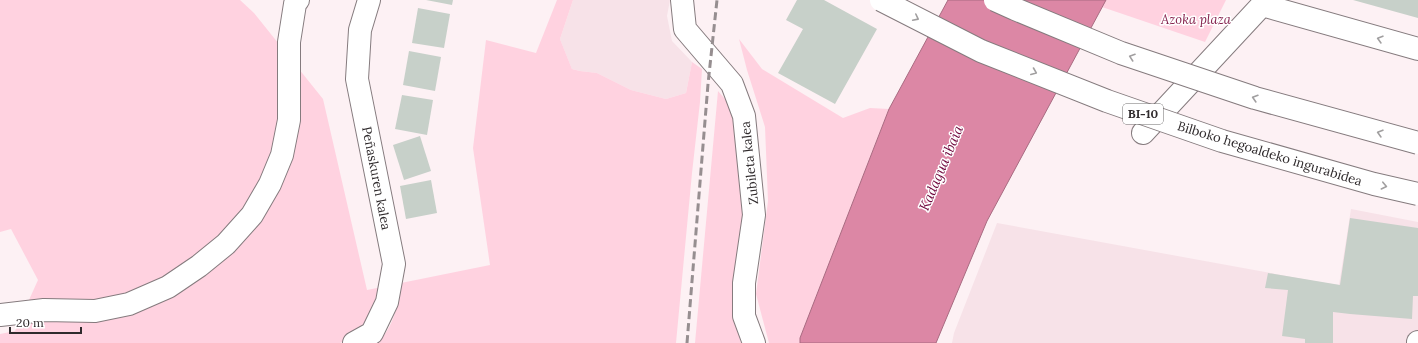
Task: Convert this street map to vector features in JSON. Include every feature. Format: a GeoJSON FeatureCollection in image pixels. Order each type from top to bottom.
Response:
{"type":"FeatureCollection","features":[{"type":"Feature","properties":{"kind":"main road","name":"Peñaskuren kalea"},"geometry":{"type":"LineString","coordinates":[[354,343],[372,334],[387,302],[394,264],[357,80],[360,30],[369,0]]}},
{"type":"Feature","properties":{"kind":"main road","name":"Zubileta kalea"},"geometry":{"type":"LineString","coordinates":[[682,0],[685,29],[732,84],[744,116],[754,215],[744,283],[744,316],[754,343]]}},
{"type":"Feature","properties":{"kind":"main road","name":"Bilboko hegoaldeko ingurabidea"},"geometry":{"type":"LineString","coordinates":[[881,0],[980,51],[1107,101],[1222,141],[1374,184],[1418,194]]}},
{"type":"Feature","properties":{"kind":"main road"},"geometry":{"type":"LineString","coordinates":[[995,0],[1015,10],[1121,53],[1203,81],[1255,98],[1418,143]]}},
{"type":"Feature","properties":{"kind":"main road"},"geometry":{"type":"LineString","coordinates":[[0,315],[44,310],[95,311],[129,304],[168,287],[199,266],[226,244],[252,215],[270,184],[282,155],[289,120],[289,42],[296,2]]}},
{"type":"Feature","properties":{"kind":"main road"},"geometry":{"type":"LineString","coordinates":[[1143,133],[1263,3],[1418,50]]}},
{"type":"Feature","properties":{"kind":"shaded area"},"geometry":{"type":"Polygon","coordinates":[[[573,0],[670,0],[667,16],[672,41],[692,62],[686,93],[666,99],[631,90],[597,73],[572,69],[560,39],[573,0]]]}},
{"type":"Feature","properties":{"kind":"shaded area"},"geometry":{"type":"Polygon","coordinates":[[[1351,209],[1418,222],[1418,343],[952,343],[954,333],[997,223],[1339,285],[1351,209]]]}},
{"type":"Feature","properties":{"kind":"green space"},"geometry":{"type":"Polygon","coordinates":[[[0,0],[240,0],[254,13],[323,99],[367,290],[382,287],[368,328],[340,343],[0,343],[0,334],[15,331],[38,280],[11,229],[0,232],[0,0]]]}},
{"type":"Feature","properties":{"kind":"green space"},"geometry":{"type":"Polygon","coordinates":[[[557,0],[573,0],[560,39],[572,69],[597,73],[631,90],[666,99],[686,93],[692,62],[702,69],[676,343],[377,343],[388,330],[391,323],[397,307],[401,283],[490,265],[473,148],[486,40],[536,53],[557,0]]]}},
{"type":"Feature","properties":{"kind":"green space","name":"Azoka plaza"},"geometry":{"type":"Polygon","coordinates":[[[1106,0],[1226,0],[1205,42],[1102,7],[1106,0]]]}},
{"type":"Feature","properties":{"kind":"green space"},"geometry":{"type":"Polygon","coordinates":[[[739,39],[762,69],[843,118],[870,108],[889,109],[800,343],[769,343],[756,294],[768,201],[765,127],[739,39]]]}},
{"type":"Feature","properties":{"kind":"green space"},"geometry":{"type":"Polygon","coordinates":[[[718,91],[731,106],[740,149],[745,212],[734,317],[741,343],[695,343],[718,91]]]}},
{"type":"Feature","properties":{"kind":"water","name":"Kadagua ibaia"},"geometry":{"type":"Polygon","coordinates":[[[948,0],[1106,0],[987,221],[936,343],[800,343],[800,338],[889,109],[948,0]]]}},
{"type":"Feature","properties":{"kind":"building"},"geometry":{"type":"Polygon","coordinates":[[[426,0],[453,0],[452,5],[426,0]]]}},
{"type":"Feature","properties":{"kind":"building"},"geometry":{"type":"Polygon","coordinates":[[[797,0],[824,0],[877,29],[835,104],[778,73],[803,29],[786,20],[797,0]]]}},
{"type":"Feature","properties":{"kind":"building"},"geometry":{"type":"Polygon","coordinates":[[[1353,0],[1418,0],[1418,18],[1353,0]]]}},
{"type":"Feature","properties":{"kind":"building"},"geometry":{"type":"Polygon","coordinates":[[[418,8],[450,14],[444,48],[412,43],[418,8]]]}},
{"type":"Feature","properties":{"kind":"building"},"geometry":{"type":"Polygon","coordinates":[[[409,51],[441,57],[435,91],[403,85],[409,51]]]}},
{"type":"Feature","properties":{"kind":"building"},"geometry":{"type":"Polygon","coordinates":[[[402,95],[433,100],[427,135],[395,129],[402,95]]]}},
{"type":"Feature","properties":{"kind":"building"},"geometry":{"type":"Polygon","coordinates":[[[420,136],[431,171],[404,180],[393,145],[420,136]]]}},
{"type":"Feature","properties":{"kind":"building"},"geometry":{"type":"Polygon","coordinates":[[[431,180],[437,213],[406,219],[400,186],[431,180]]]}},
{"type":"Feature","properties":{"kind":"building"},"geometry":{"type":"Polygon","coordinates":[[[1350,218],[1418,228],[1418,296],[1413,296],[1412,319],[1333,312],[1333,343],[1305,343],[1305,339],[1282,336],[1288,290],[1265,288],[1268,273],[1340,285],[1350,218]]]}},
{"type":"Feature","properties":{"kind":"railway"},"geometry":{"type":"LineString","coordinates":[[687,343],[708,84],[717,0]]}}]}
